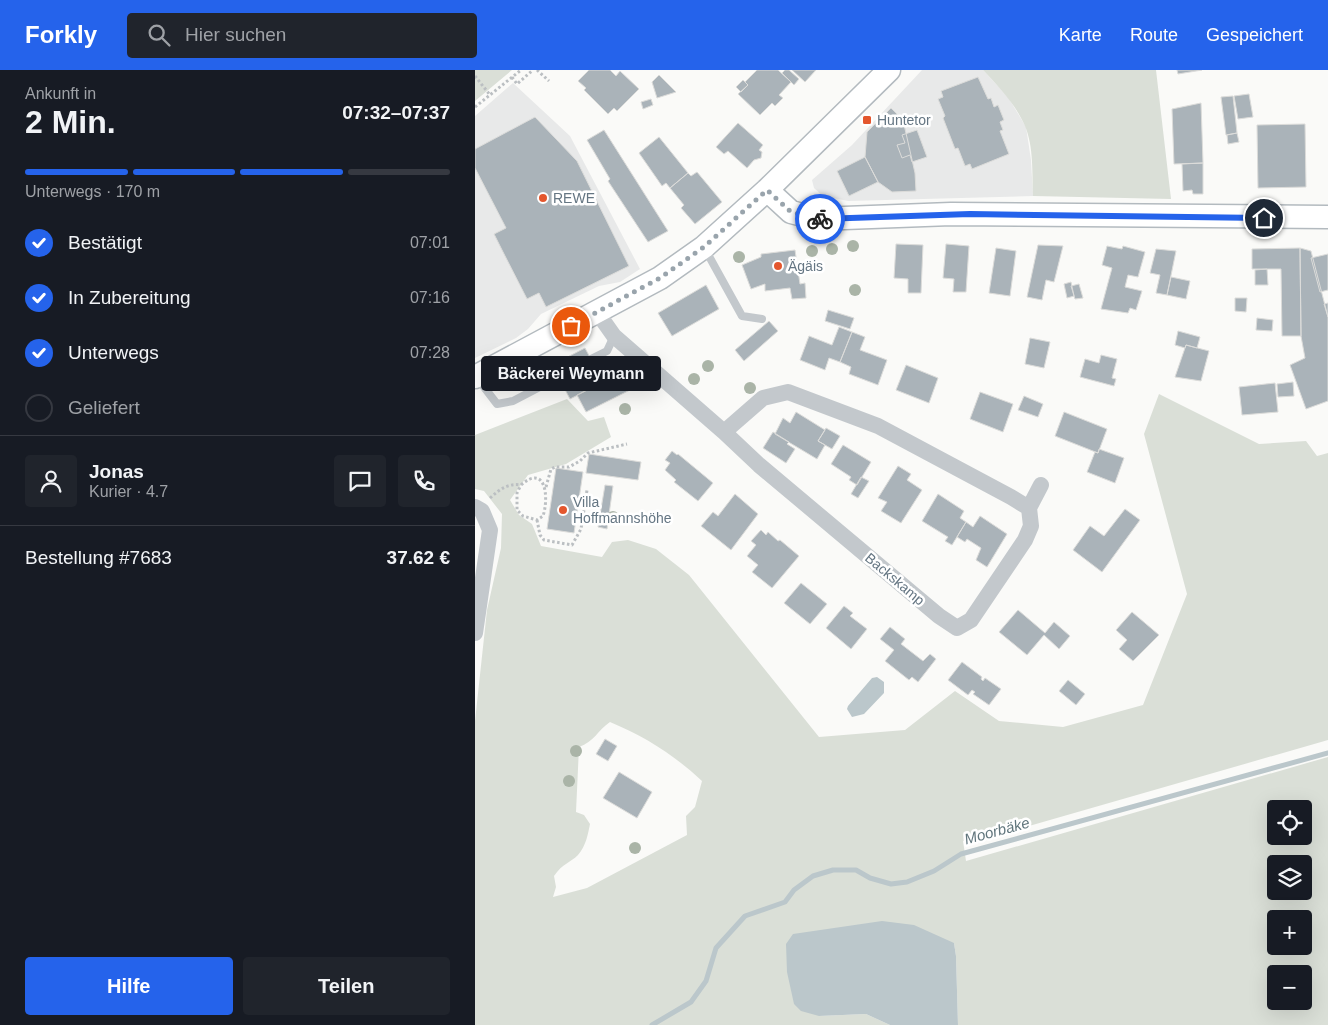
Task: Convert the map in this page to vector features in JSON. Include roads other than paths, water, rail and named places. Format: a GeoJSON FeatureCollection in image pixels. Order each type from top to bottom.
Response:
{"type":"FeatureCollection","features":[{"type":"Feature","properties":{"kind":"main road"},"geometry":{"type":"LineString","coordinates":[[475,377],[660,278],[704,247],[767,190],[889,70]]}},
{"type":"Feature","properties":{"kind":"main road"},"geometry":{"type":"LineString","coordinates":[[767,190],[791,212],[819,219],[970,214],[1328,217]]}},
{"type":"Feature","properties":{"kind":"street","name":"Backskamp"},"geometry":{"type":"LineString","coordinates":[[597,312],[614,336],[759,465],[939,616],[957,628],[971,620],[1025,540],[1031,526],[1029,508],[1041,485]]}},
{"type":"Feature","properties":{"kind":"street"},"geometry":{"type":"LineString","coordinates":[[723,432],[763,398],[788,392],[878,426],[1029,508]]}},
{"type":"Feature","properties":{"kind":"street"},"geometry":{"type":"LineString","coordinates":[[475,506],[482,511],[490,530],[475,633]]}},
{"type":"Feature","properties":{"kind":"lane"},"geometry":{"type":"LineString","coordinates":[[704,247],[742,316],[762,319]]}},
{"type":"Feature","properties":{"kind":"lane"},"geometry":{"type":"LineString","coordinates":[[591,360],[607,351],[614,336]]}},
{"type":"Feature","properties":{"kind":"lane"},"geometry":{"type":"LineString","coordinates":[[475,377],[497,404],[513,401],[559,377]]}},
{"type":"Feature","properties":{"kind":"waterway","name":"Moorbäke"},"geometry":{"type":"LineString","coordinates":[[652,1025],[691,1002],[706,981],[716,948],[745,916],[785,902],[794,890],[813,876],[833,870],[856,870],[870,878],[891,884],[907,882],[934,871],[961,854],[1328,753]]}},
{"type":"Feature","properties":{"kind":"place","name":"Huntetor"},"geometry":{"type":"Point","coordinates":[867,120]}},
{"type":"Feature","properties":{"kind":"place","name":"REWE"},"geometry":{"type":"Point","coordinates":[543,198]}},
{"type":"Feature","properties":{"kind":"place","name":"Ägäis"},"geometry":{"type":"Point","coordinates":[778,266]}},
{"type":"Feature","properties":{"kind":"place","name":"Bäckerei Weymann"},"geometry":{"type":"Point","coordinates":[571,326]}},
{"type":"Feature","properties":{"kind":"place","name":"Villa Hoffmannshöhe"},"geometry":{"type":"Point","coordinates":[563,510]}}]}
